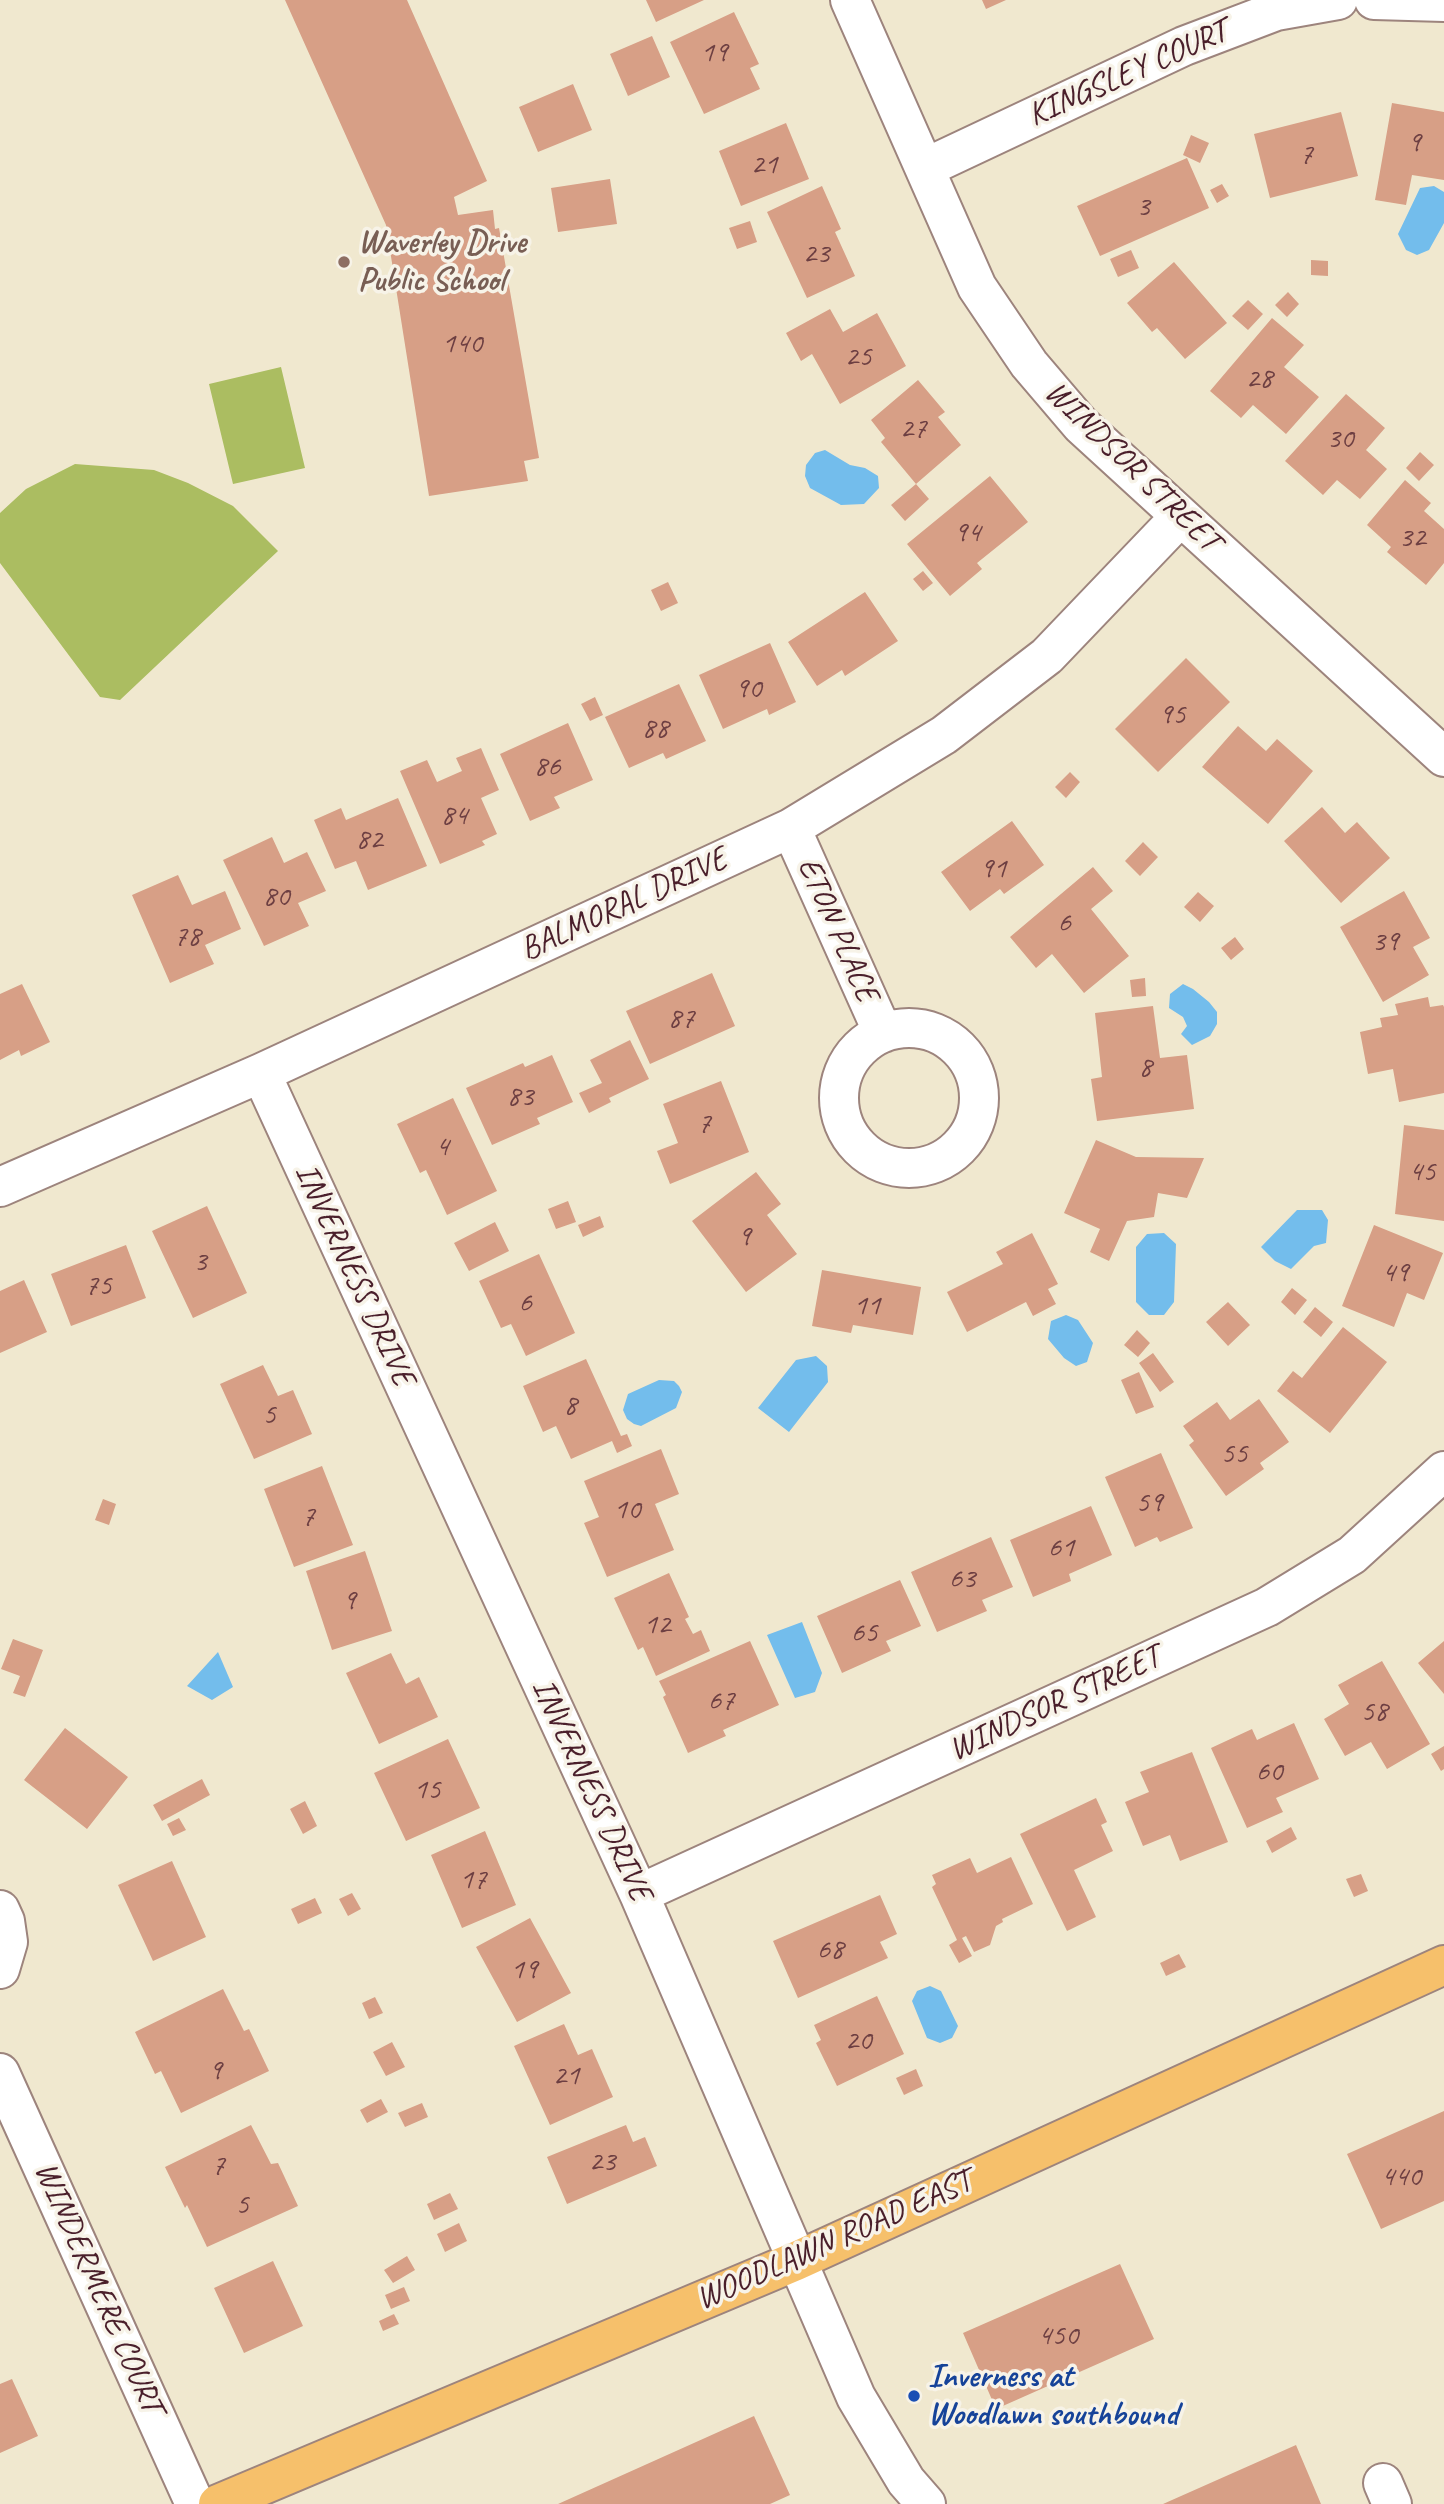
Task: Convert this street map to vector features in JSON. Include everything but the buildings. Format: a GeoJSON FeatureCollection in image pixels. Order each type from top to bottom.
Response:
{"type":"FeatureCollection","features":[{"type":"Feature","properties":{"kind":"main road","name":"WOODLAWN ROAD EAST"},"geometry":{"type":"LineString","coordinates":[[218,2504],[796,2261],[1444,1965]]}},
{"type":"Feature","properties":{"kind":"street","name":"WINDSOR STREET"},"geometry":{"type":"LineString","coordinates":[[850,0],[977,287],[1029,365],[1081,425],[1444,757]]}},
{"type":"Feature","properties":{"kind":"street","name":"KINGSLEY COURT"},"geometry":{"type":"LineString","coordinates":[[925,168],[1184,46],[1276,11],[1338,0]]}},
{"type":"Feature","properties":{"kind":"street"},"geometry":{"type":"LineString","coordinates":[[1374,0],[1444,2]]}},
{"type":"Feature","properties":{"kind":"street","name":"BALMORAL DRIVE"},"geometry":{"type":"LineString","coordinates":[[0,1187],[261,1073],[791,828],[944,735],[1047,656],[1180,517]]}},
{"type":"Feature","properties":{"kind":"street","name":"ETON PLACE"},"geometry":{"type":"LineString","coordinates":[[791,828],[883,1033]]}},
{"type":"Feature","properties":{"kind":"street","name":"INVERNESS DRIVE"},"geometry":{"type":"LineString","coordinates":[[261,1073],[639,1894],[856,2398],[906,2482],[926,2504]]}},
{"type":"Feature","properties":{"kind":"street","name":"WINDSOR STREET"},"geometry":{"type":"LineString","coordinates":[[639,1894],[1267,1607],[1352,1555],[1444,1471]]}},
{"type":"Feature","properties":{"kind":"street"},"geometry":{"type":"LineString","coordinates":[[0,1910],[5,1921],[8,1942],[0,1969]]}},
{"type":"Feature","properties":{"kind":"street","name":"WINDERMERE COURT"},"geometry":{"type":"LineString","coordinates":[[0,2073],[195,2504]]}},
{"type":"Feature","properties":{"kind":"green space"},"geometry":{"type":"Polygon","coordinates":[[[281,367],[305,468],[233,484],[209,384],[281,367]]]}},
{"type":"Feature","properties":{"kind":"green space"},"geometry":{"type":"Polygon","coordinates":[[[75,464],[154,470],[188,483],[233,506],[278,551],[120,700],[100,697],[0,563],[0,513],[26,489],[75,464]]]}},
{"type":"Feature","properties":{"kind":"water"},"geometry":{"type":"Polygon","coordinates":[[[1434,186],[1444,192],[1444,223],[1429,250],[1417,255],[1406,250],[1398,234],[1420,188],[1434,186]]]}},
{"type":"Feature","properties":{"kind":"water"},"geometry":{"type":"Polygon","coordinates":[[[825,450],[850,465],[865,468],[878,476],[879,488],[864,504],[841,505],[810,488],[805,476],[806,465],[815,453],[825,450]]]}},
{"type":"Feature","properties":{"kind":"water"},"geometry":{"type":"Polygon","coordinates":[[[1183,984],[1209,1002],[1217,1012],[1217,1024],[1210,1036],[1192,1045],[1181,1034],[1187,1026],[1183,1017],[1169,1008],[1170,994],[1183,984]]]}},
{"type":"Feature","properties":{"kind":"water"},"geometry":{"type":"Polygon","coordinates":[[[1297,1210],[1322,1210],[1328,1220],[1326,1243],[1314,1246],[1291,1269],[1275,1261],[1261,1247],[1297,1210]]]}},
{"type":"Feature","properties":{"kind":"water"},"geometry":{"type":"Polygon","coordinates":[[[1164,1233],[1176,1244],[1174,1302],[1164,1315],[1149,1315],[1136,1302],[1136,1247],[1147,1234],[1164,1233]]]}},
{"type":"Feature","properties":{"kind":"water"},"geometry":{"type":"Polygon","coordinates":[[[1066,1315],[1078,1320],[1093,1343],[1087,1362],[1076,1366],[1064,1358],[1048,1339],[1051,1321],[1066,1315]]]}},
{"type":"Feature","properties":{"kind":"water"},"geometry":{"type":"Polygon","coordinates":[[[816,1356],[827,1366],[828,1382],[789,1432],[758,1408],[796,1360],[816,1356]]]}},
{"type":"Feature","properties":{"kind":"water"},"geometry":{"type":"Polygon","coordinates":[[[659,1380],[674,1381],[679,1386],[682,1392],[676,1408],[641,1426],[634,1424],[627,1419],[623,1410],[628,1394],[659,1380]]]}},
{"type":"Feature","properties":{"kind":"water"},"geometry":{"type":"Polygon","coordinates":[[[802,1622],[822,1673],[815,1692],[795,1698],[767,1635],[802,1622]]]}},
{"type":"Feature","properties":{"kind":"water"},"geometry":{"type":"Polygon","coordinates":[[[218,1652],[233,1687],[212,1700],[187,1686],[218,1652]]]}},
{"type":"Feature","properties":{"kind":"water"},"geometry":{"type":"Polygon","coordinates":[[[930,1986],[941,1991],[958,2026],[952,2038],[940,2043],[927,2038],[912,2001],[917,1991],[930,1986]]]}},
{"type":"Feature","properties":{"kind":"place","name":"Waverley Drive Public School"},"geometry":{"type":"Point","coordinates":[344,262]}},
{"type":"Feature","properties":{"kind":"place","name":"Inverness at Woodlawn southbound"},"geometry":{"type":"Point","coordinates":[914,2396]}}]}
